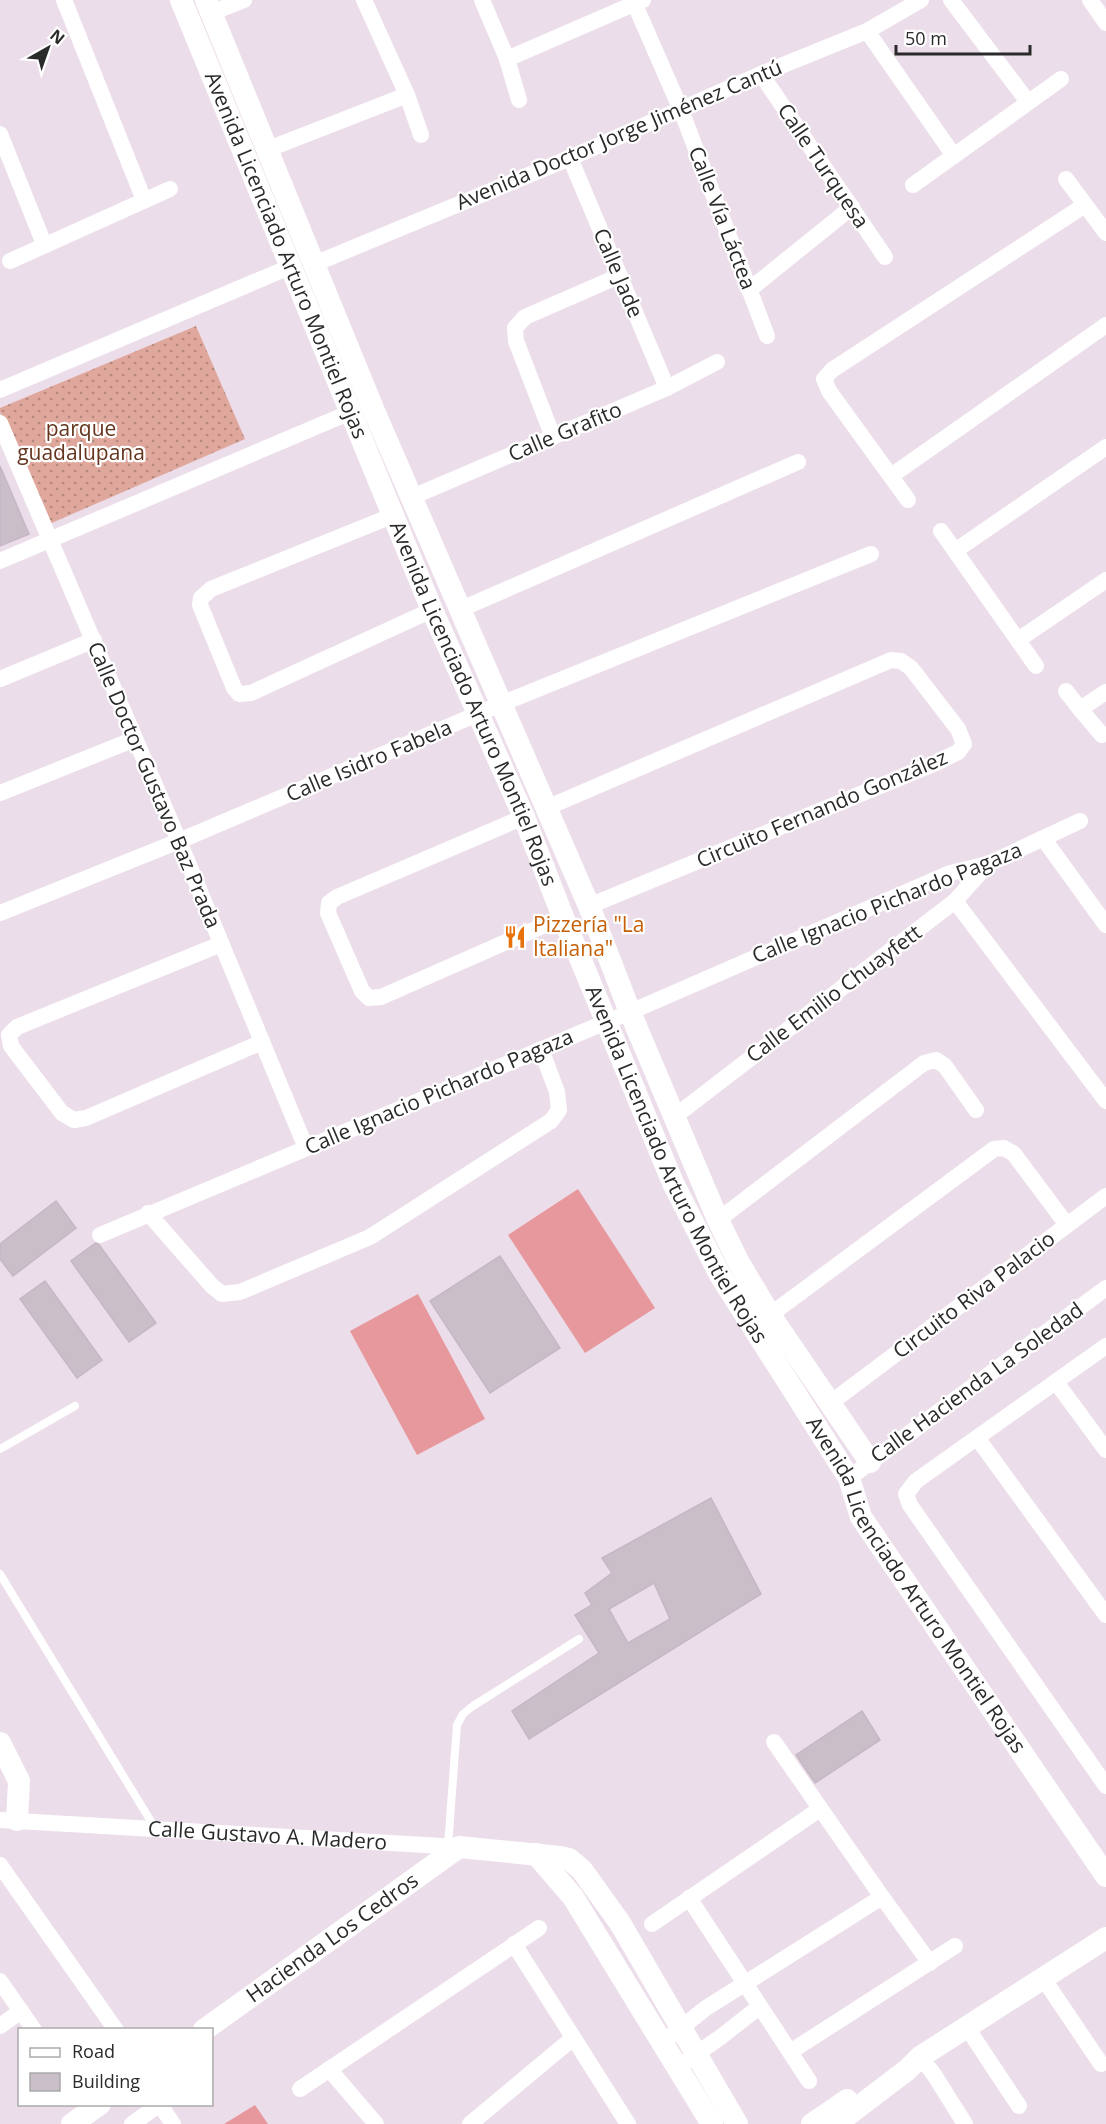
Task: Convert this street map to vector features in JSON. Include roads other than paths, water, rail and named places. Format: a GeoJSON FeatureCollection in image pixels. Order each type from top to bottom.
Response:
{"type":"FeatureCollection","features":[{"type":"Feature","properties":{"kind":"main road","name":"Avenida Licenciado Arturo Montiel Rojas"},"geometry":{"type":"LineString","coordinates":[[181,0],[412,497],[589,906],[630,1012],[738,1263],[829,1404],[870,1462]]}},
{"type":"Feature","properties":{"kind":"main road","name":"Avenida Licenciado Arturo Montiel Rojas"},"geometry":{"type":"LineString","coordinates":[[208,6],[266,150],[351,412],[432,610],[524,817],[673,1183],[720,1275],[849,1478],[861,1517],[1106,1876]]}},
{"type":"Feature","properties":{"kind":"main road"},"geometry":{"type":"LineString","coordinates":[[0,1743],[19,1781],[8,1820]]}},
{"type":"Feature","properties":{"kind":"main road","name":"Calle Gustavo A. Madero"},"geometry":{"type":"LineString","coordinates":[[454,1847],[569,1859],[582,1870],[620,1923],[737,2124]]}},
{"type":"Feature","properties":{"kind":"main road","name":"Hacienda Los Cedros"},"geometry":{"type":"LineString","coordinates":[[207,2028],[454,1847]]}},
{"type":"Feature","properties":{"kind":"main road"},"geometry":{"type":"LineString","coordinates":[[536,1854],[573,1897],[712,2124]]}},
{"type":"Feature","properties":{"kind":"main road"},"geometry":{"type":"LineString","coordinates":[[812,2124],[902,2063],[920,2056],[1106,1938]]}},
{"type":"Feature","properties":{"kind":"main road"},"geometry":{"type":"LineString","coordinates":[[837,2124],[907,2070],[920,2056]]}},
{"type":"Feature","properties":{"kind":"main road"},"geometry":{"type":"LineString","coordinates":[[72,2124],[97,2106]]}},
{"type":"Feature","properties":{"kind":"street"},"geometry":{"type":"LineString","coordinates":[[64,0],[144,201]]}},
{"type":"Feature","properties":{"kind":"street"},"geometry":{"type":"LineString","coordinates":[[208,6],[244,0]]}},
{"type":"Feature","properties":{"kind":"street"},"geometry":{"type":"LineString","coordinates":[[364,0],[407,95],[421,135]]}},
{"type":"Feature","properties":{"kind":"street"},"geometry":{"type":"LineString","coordinates":[[482,0],[507,59],[519,100]]}},
{"type":"Feature","properties":{"kind":"street"},"geometry":{"type":"LineString","coordinates":[[951,0],[1028,102]]}},
{"type":"Feature","properties":{"kind":"street"},"geometry":{"type":"LineString","coordinates":[[1090,0],[1106,23]]}},
{"type":"Feature","properties":{"kind":"street"},"geometry":{"type":"LineString","coordinates":[[507,59],[637,1]]}},
{"type":"Feature","properties":{"kind":"street","name":"Calle Vía Láctea"},"geometry":{"type":"LineString","coordinates":[[637,1],[767,336]]}},
{"type":"Feature","properties":{"kind":"street","name":"Avenida Doctor Jorge Jiménez Cantú"},"geometry":{"type":"LineString","coordinates":[[0,390],[570,158],[867,31],[916,1]]}},
{"type":"Feature","properties":{"kind":"street"},"geometry":{"type":"LineString","coordinates":[[867,31],[954,156]]}},
{"type":"Feature","properties":{"kind":"street","name":"Calle Turquesa"},"geometry":{"type":"LineString","coordinates":[[761,75],[885,257]]}},
{"type":"Feature","properties":{"kind":"street"},"geometry":{"type":"LineString","coordinates":[[913,185],[1061,79]]}},
{"type":"Feature","properties":{"kind":"street"},"geometry":{"type":"LineString","coordinates":[[266,150],[407,95]]}},
{"type":"Feature","properties":{"kind":"street"},"geometry":{"type":"LineString","coordinates":[[0,134],[44,244]]}},
{"type":"Feature","properties":{"kind":"street","name":"Calle Jade"},"geometry":{"type":"LineString","coordinates":[[570,158],[667,388]]}},
{"type":"Feature","properties":{"kind":"street"},"geometry":{"type":"LineString","coordinates":[[1066,179],[1106,232]]}},
{"type":"Feature","properties":{"kind":"street"},"geometry":{"type":"LineString","coordinates":[[10,261],[170,189]]}},
{"type":"Feature","properties":{"kind":"street"},"geometry":{"type":"LineString","coordinates":[[908,500],[829,391],[824,380],[832,370],[1084,205]]}},
{"type":"Feature","properties":{"kind":"street"},"geometry":{"type":"LineString","coordinates":[[749,291],[852,207]]}},
{"type":"Feature","properties":{"kind":"street"},"geometry":{"type":"LineString","coordinates":[[554,437],[516,341],[515,328],[525,317],[619,276]]}},
{"type":"Feature","properties":{"kind":"street"},"geometry":{"type":"LineString","coordinates":[[891,476],[1106,325]]}},
{"type":"Feature","properties":{"kind":"street","name":"Calle Grafito"},"geometry":{"type":"LineString","coordinates":[[412,497],[667,388],[717,362]]}},
{"type":"Feature","properties":{"kind":"street"},"geometry":{"type":"LineString","coordinates":[[0,561],[351,412]]}},
{"type":"Feature","properties":{"kind":"street","name":"Calle Doctor Gustavo Baz Prada"},"geometry":{"type":"LineString","coordinates":[[0,423],[179,841],[306,1148]]}},
{"type":"Feature","properties":{"kind":"street"},"geometry":{"type":"LineString","coordinates":[[955,551],[1106,447]]}},
{"type":"Feature","properties":{"kind":"street"},"geometry":{"type":"LineString","coordinates":[[459,610],[798,462]]}},
{"type":"Feature","properties":{"kind":"street"},"geometry":{"type":"LineString","coordinates":[[394,515],[211,589],[201,598],[200,605],[234,688],[239,694],[251,693],[432,610]]}},
{"type":"Feature","properties":{"kind":"street"},"geometry":{"type":"LineString","coordinates":[[940,531],[1036,666]]}},
{"type":"Feature","properties":{"kind":"street","name":"Calle Isidro Fabela"},"geometry":{"type":"LineString","coordinates":[[0,913],[179,841],[501,704],[871,554]]}},
{"type":"Feature","properties":{"kind":"street"},"geometry":{"type":"LineString","coordinates":[[1018,640],[1106,580]]}},
{"type":"Feature","properties":{"kind":"street"},"geometry":{"type":"LineString","coordinates":[[0,679],[94,640]]}},
{"type":"Feature","properties":{"kind":"street","name":"Circuito Fernando González"},"geometry":{"type":"LineString","coordinates":[[546,808],[891,660],[901,661],[911,668],[958,729],[964,744],[958,752],[938,762],[589,906]]}},
{"type":"Feature","properties":{"kind":"street"},"geometry":{"type":"LineString","coordinates":[[1066,691],[1102,735]]}},
{"type":"Feature","properties":{"kind":"street"},"geometry":{"type":"LineString","coordinates":[[1080,709],[1106,692]]}},
{"type":"Feature","properties":{"kind":"street"},"geometry":{"type":"LineString","coordinates":[[0,793],[135,739]]}},
{"type":"Feature","properties":{"kind":"street"},"geometry":{"type":"LineString","coordinates":[[524,817],[337,897],[329,903],[328,913],[362,992],[369,998],[381,997],[563,917]]}},
{"type":"Feature","properties":{"kind":"street","name":"Calle Ignacio Pichardo Pagaza"},"geometry":{"type":"LineString","coordinates":[[100,1235],[630,1012],[950,873],[988,864],[1080,821]]}},
{"type":"Feature","properties":{"kind":"street"},"geometry":{"type":"LineString","coordinates":[[1043,838],[1106,925]]}},
{"type":"Feature","properties":{"kind":"street","name":"Calle Emilio Chuayfett"},"geometry":{"type":"LineString","coordinates":[[674,1117],[955,901],[988,864]]}},
{"type":"Feature","properties":{"kind":"street"},"geometry":{"type":"LineString","coordinates":[[955,901],[1106,1101]]}},
{"type":"Feature","properties":{"kind":"street"},"geometry":{"type":"LineString","coordinates":[[221,944],[17,1027],[9,1035],[11,1046],[62,1113],[74,1120],[86,1118],[262,1042]]}},
{"type":"Feature","properties":{"kind":"street"},"geometry":{"type":"LineString","coordinates":[[148,1214],[212,1286],[222,1294],[240,1292],[370,1238],[551,1122],[559,1110],[557,1092],[541,1049]]}},
{"type":"Feature","properties":{"kind":"street"},"geometry":{"type":"LineString","coordinates":[[718,1220],[924,1063],[936,1060],[945,1066],[976,1110]]}},
{"type":"Feature","properties":{"kind":"street","name":"Circuito Riva Palacio"},"geometry":{"type":"LineString","coordinates":[[770,1315],[994,1149],[1004,1148],[1014,1154],[1067,1225],[829,1404]]}},
{"type":"Feature","properties":{"kind":"street"},"geometry":{"type":"LineString","coordinates":[[1067,1225],[1106,1196]]}},
{"type":"Feature","properties":{"kind":"street","name":"Calle Hacienda La Soledad"},"geometry":{"type":"LineString","coordinates":[[849,1478],[1106,1288]]}},
{"type":"Feature","properties":{"kind":"street"},"geometry":{"type":"LineString","coordinates":[[1106,1346],[978,1439],[1106,1615]]}},
{"type":"Feature","properties":{"kind":"street"},"geometry":{"type":"LineString","coordinates":[[1056,1382],[1106,1450]]}},
{"type":"Feature","properties":{"kind":"street","name":"Avenida Licenciado Arturo Montiel Rojas"},"geometry":{"type":"LineString","coordinates":[[978,1439],[916,1482],[906,1494],[910,1505],[1106,1786]]}},
{"type":"Feature","properties":{"kind":"street"},"geometry":{"type":"LineString","coordinates":[[774,1742],[930,1963]]}},
{"type":"Feature","properties":{"kind":"street"},"geometry":{"type":"LineString","coordinates":[[652,1924],[820,1809]]}},
{"type":"Feature","properties":{"kind":"street","name":"Calle Gustavo A. Madero"},"geometry":{"type":"LineString","coordinates":[[8,1820],[454,1847]]}},
{"type":"Feature","properties":{"kind":"street"},"geometry":{"type":"LineString","coordinates":[[0,1865],[115,2028]]}},
{"type":"Feature","properties":{"kind":"street"},"geometry":{"type":"LineString","coordinates":[[662,2043],[681,2026],[744,1984],[882,1897]]}},
{"type":"Feature","properties":{"kind":"street"},"geometry":{"type":"LineString","coordinates":[[689,1898],[809,2081]]}},
{"type":"Feature","properties":{"kind":"street"},"geometry":{"type":"LineString","coordinates":[[300,2089],[538,1928]]}},
{"type":"Feature","properties":{"kind":"street"},"geometry":{"type":"LineString","coordinates":[[514,1944],[628,2124]]}},
{"type":"Feature","properties":{"kind":"street"},"geometry":{"type":"LineString","coordinates":[[790,2052],[955,1946]]}},
{"type":"Feature","properties":{"kind":"street"},"geometry":{"type":"LineString","coordinates":[[1042,1978],[1101,2064]]}},
{"type":"Feature","properties":{"kind":"street"},"geometry":{"type":"LineString","coordinates":[[0,1982],[33,2028]]}},
{"type":"Feature","properties":{"kind":"street"},"geometry":{"type":"LineString","coordinates":[[677,2068],[759,2007]]}},
{"type":"Feature","properties":{"kind":"street"},"geometry":{"type":"LineString","coordinates":[[0,2026],[21,2011]]}},
{"type":"Feature","properties":{"kind":"street"},"geometry":{"type":"LineString","coordinates":[[966,2026],[1019,2106]]}},
{"type":"Feature","properties":{"kind":"street"},"geometry":{"type":"LineString","coordinates":[[470,2124],[573,2038]]}},
{"type":"Feature","properties":{"kind":"street"},"geometry":{"type":"LineString","coordinates":[[920,2056],[965,2124]]}},
{"type":"Feature","properties":{"kind":"street"},"geometry":{"type":"LineString","coordinates":[[329,2069],[376,2124]]}},
{"type":"Feature","properties":{"kind":"street"},"geometry":{"type":"LineString","coordinates":[[132,2124],[157,2106]]}},
{"type":"Feature","properties":{"kind":"street"},"geometry":{"type":"LineString","coordinates":[[161,2106],[173,2124]]}},
{"type":"Feature","properties":{"kind":"lane"},"geometry":{"type":"LineString","coordinates":[[0,1449],[75,1406]]}},
{"type":"Feature","properties":{"kind":"lane"},"geometry":{"type":"LineString","coordinates":[[0,1574],[155,1828]]}},
{"type":"Feature","properties":{"kind":"lane"},"geometry":{"type":"LineString","coordinates":[[454,1847],[457,1725],[463,1714],[579,1639]]}},
{"type":"Feature","properties":{"kind":"place","name":"Pizzería \"La Italiana\""},"geometry":{"type":"Point","coordinates":[515,937]}},
{"type":"Feature","properties":{"kind":"park label","name":"parque guadalupana"},"geometry":{"type":"Point","coordinates":[81,441]}}]}
